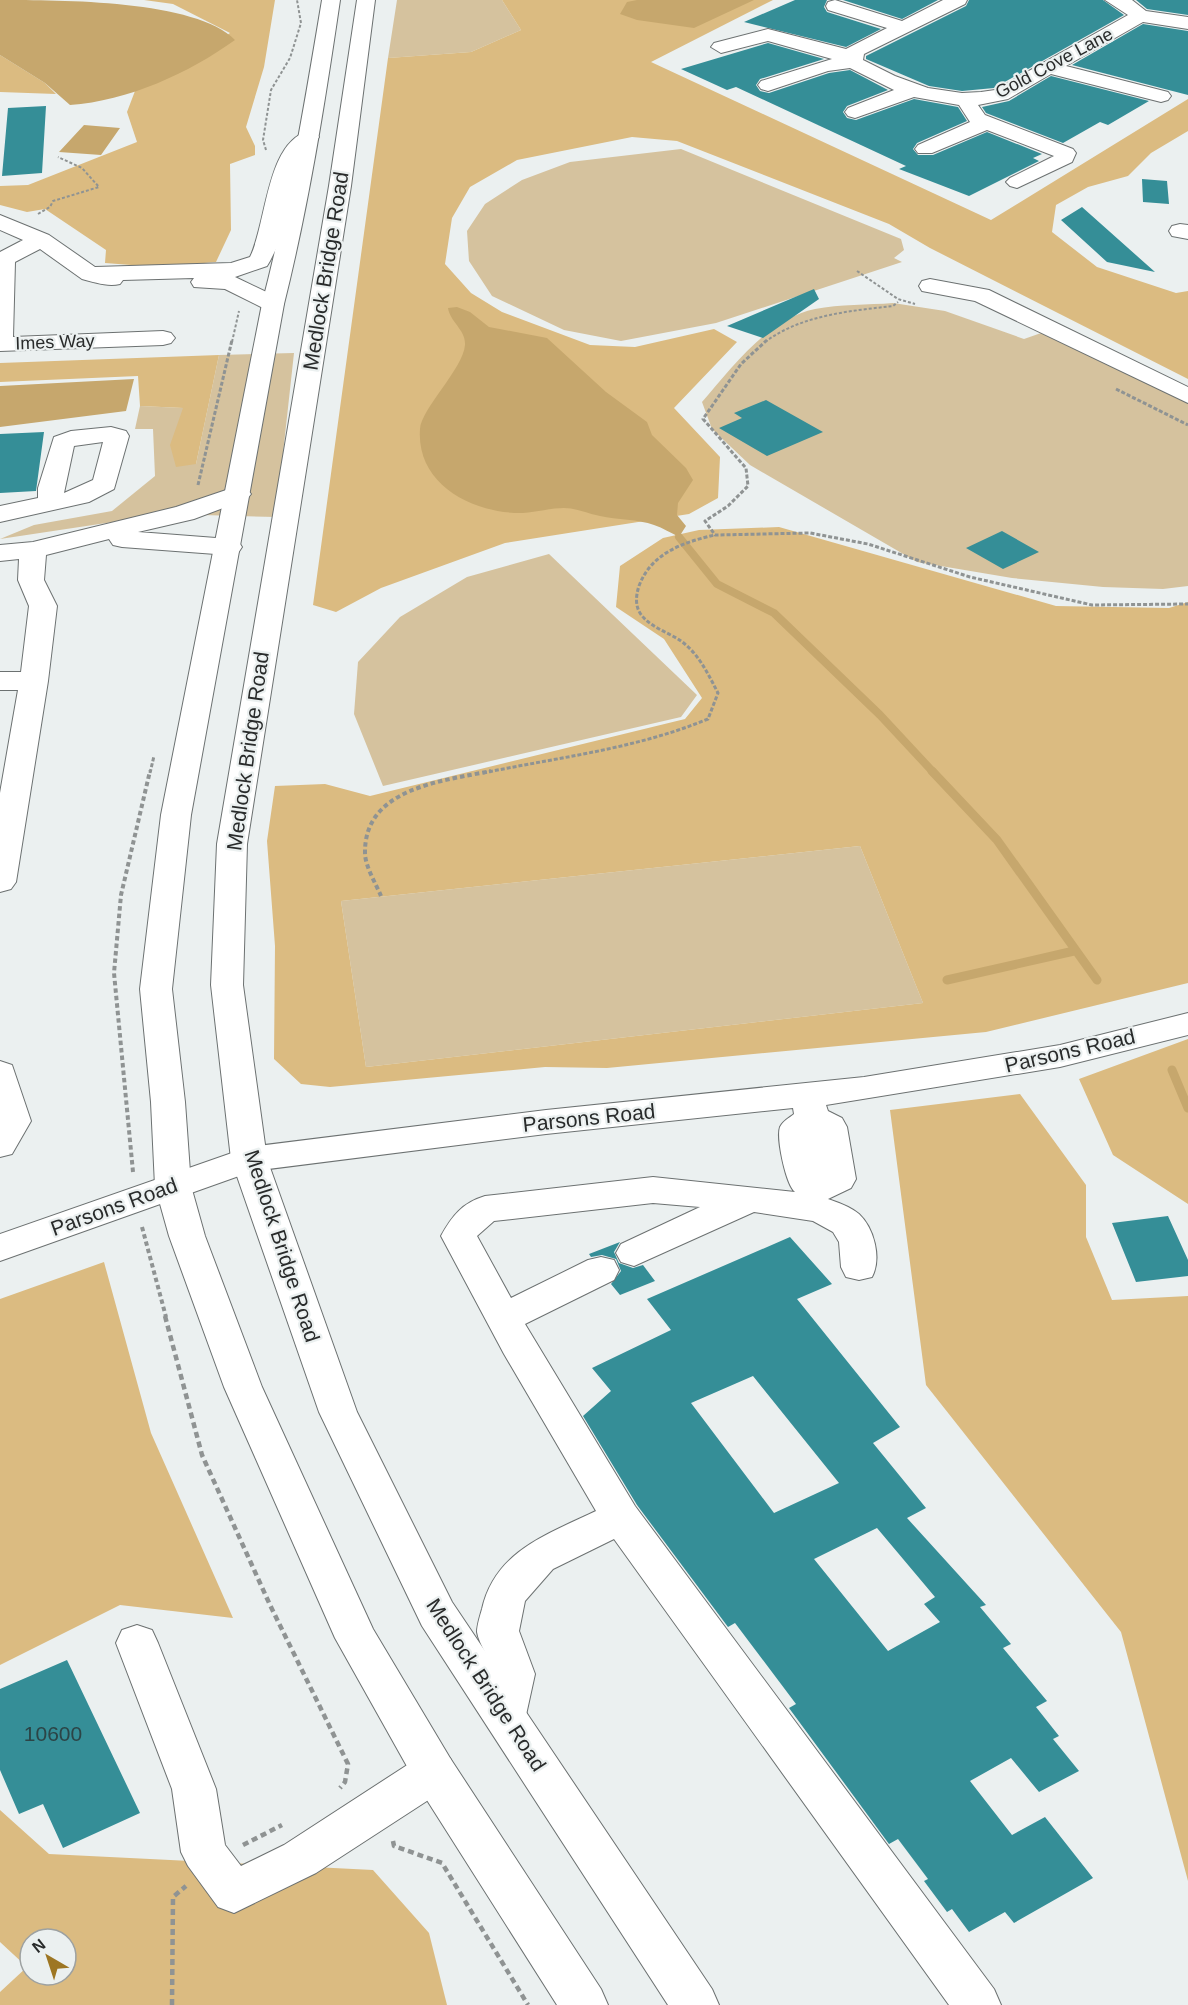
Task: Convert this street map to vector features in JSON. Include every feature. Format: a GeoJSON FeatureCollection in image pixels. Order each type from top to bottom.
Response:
{"type":"FeatureCollection","features":[{"type":"Feature","properties":{"kind":"main road","name":"Medlock Bridge Road"},"geometry":{"type":"LineString","coordinates":[[331,0],[291,233],[273,304],[229,547],[176,814],[156,989],[168,1102],[169,1152],[173,1186],[188,1236],[243,1387],[356,1638],[434,1773],[584,2005]]}},
{"type":"Feature","properties":{"kind":"main road","name":"Medlock Bridge Road"},"geometry":{"type":"LineString","coordinates":[[366,0],[340,186],[232,844],[227,986],[249,1159],[338,1412],[437,1614],[695,2005]]}},
{"type":"Feature","properties":{"kind":"main road"},"geometry":{"type":"LineString","coordinates":[[768,85],[852,59],[855,51],[958,0]]}},
{"type":"Feature","properties":{"kind":"main road","name":"Gold Cove Lane"},"geometry":{"type":"LineString","coordinates":[[721,47],[768,35],[852,59],[913,90],[966,101],[1000,94],[1140,16],[1124,3],[1114,0]]}},
{"type":"Feature","properties":{"kind":"main road"},"geometry":{"type":"LineString","coordinates":[[835,6],[903,27]]}},
{"type":"Feature","properties":{"kind":"main road"},"geometry":{"type":"LineString","coordinates":[[1140,16],[1188,23]]}},
{"type":"Feature","properties":{"kind":"main road"},"geometry":{"type":"LineString","coordinates":[[1049,68],[1161,96]]}},
{"type":"Feature","properties":{"kind":"main road"},"geometry":{"type":"LineString","coordinates":[[855,112],[913,90]]}},
{"type":"Feature","properties":{"kind":"main road"},"geometry":{"type":"LineString","coordinates":[[966,101],[978,119],[1066,153],[1065,158],[1017,182]]}},
{"type":"Feature","properties":{"kind":"main road"},"geometry":{"type":"LineString","coordinates":[[925,149],[986,123]]}},
{"type":"Feature","properties":{"kind":"main road"},"geometry":{"type":"LineString","coordinates":[[90,274],[234,270],[259,261],[269,241],[284,169],[291,155],[309,137]]}},
{"type":"Feature","properties":{"kind":"main road"},"geometry":{"type":"LineString","coordinates":[[6,224],[41,240],[90,274],[126,282],[229,282],[273,304]]}},
{"type":"Feature","properties":{"kind":"main road","name":"Imes Way"},"geometry":{"type":"LineString","coordinates":[[41,240],[4,259],[1,344],[163,338]]}},
{"type":"Feature","properties":{"kind":"main road"},"geometry":{"type":"LineString","coordinates":[[925,295],[981,295],[1188,396]]}},
{"type":"Feature","properties":{"kind":"main road"},"geometry":{"type":"LineString","coordinates":[[0,553],[33,550],[185,513],[238,494]]}},
{"type":"Feature","properties":{"kind":"main road"},"geometry":{"type":"LineString","coordinates":[[0,514],[51,503]]}},
{"type":"Feature","properties":{"kind":"main road"},"geometry":{"type":"LineString","coordinates":[[84,537],[229,547]]}},
{"type":"Feature","properties":{"kind":"main road"},"geometry":{"type":"LineString","coordinates":[[0,882],[13,728],[34,681],[43,606],[31,580],[33,550]]}},
{"type":"Feature","properties":{"kind":"main road"},"geometry":{"type":"LineString","coordinates":[[0,681],[34,681]]}},
{"type":"Feature","properties":{"kind":"main road","name":"Parsons Road"},"geometry":{"type":"LineString","coordinates":[[0,1248],[249,1159],[546,1122],[810,1106],[864,1089],[1019,1064],[1188,1024]]}},
{"type":"Feature","properties":{"kind":"main road"},"geometry":{"type":"LineString","coordinates":[[0,1073],[7,1133]]}},
{"type":"Feature","properties":{"kind":"main road"},"geometry":{"type":"LineString","coordinates":[[810,1106],[830,1128],[838,1179],[820,1200]]}},
{"type":"Feature","properties":{"kind":"main road"},"geometry":{"type":"LineString","coordinates":[[860,1267],[857,1242],[846,1223],[820,1200],[750,1198],[653,1190],[485,1209],[467,1222],[459,1236],[503,1318],[621,1517],[978,2005]]}},
{"type":"Feature","properties":{"kind":"main road"},"geometry":{"type":"LineString","coordinates":[[634,1254],[750,1198]]}},
{"type":"Feature","properties":{"kind":"main road"},"geometry":{"type":"LineString","coordinates":[[503,1318],[601,1270]]}},
{"type":"Feature","properties":{"kind":"main road"},"geometry":{"type":"LineString","coordinates":[[504,1715],[514,1674],[498,1631],[505,1599],[516,1580],[539,1557],[621,1517]]}},
{"type":"Feature","properties":{"kind":"main road"},"geometry":{"type":"LineString","coordinates":[[137,1643],[194,1789],[204,1852],[234,1892],[300,1859],[434,1773]]}},
{"type":"Feature","properties":{"kind":"path"},"geometry":{"type":"LineString","coordinates":[[6,224],[43,212],[53,201],[99,187],[97,181],[72,160],[58,157]]}},
{"type":"Feature","properties":{"kind":"path"},"geometry":{"type":"LineString","coordinates":[[857,271],[881,284],[898,302]]}},
{"type":"Feature","properties":{"kind":"path"},"geometry":{"type":"LineString","coordinates":[[715,536],[705,521],[728,507],[748,486],[746,468],[703,419],[755,350],[792,326],[836,312],[893,306],[898,302],[925,295]]}},
{"type":"Feature","properties":{"kind":"path"},"geometry":{"type":"LineString","coordinates":[[1116,389],[1188,425]]}},
{"type":"Feature","properties":{"kind":"path"},"geometry":{"type":"LineString","coordinates":[[381,897],[365,855],[368,829],[384,804],[426,784],[516,766],[589,755],[672,734],[708,719],[718,693],[702,663],[683,642],[642,616],[636,602],[641,577],[667,552],[690,540],[715,536],[810,533],[868,544],[970,578],[1092,605],[1188,604]]}},
{"type":"Feature","properties":{"kind":"path"},"geometry":{"type":"LineString","coordinates":[[345,1782],[390,1802],[394,1846],[442,1863],[528,2005]]}},
{"type":"Feature","properties":{"kind":"shaded area"},"geometry":{"type":"Polygon","coordinates":[[[0,0],[91,2],[160,10],[191,17],[216,27],[235,40],[198,64],[157,83],[114,98],[70,105],[45,83],[0,55],[0,0]]]}},
{"type":"Feature","properties":{"kind":"shaded area"},"geometry":{"type":"Polygon","coordinates":[[[144,0],[275,0],[264,67],[246,127],[255,146],[255,155],[230,164],[231,230],[216,262],[157,267],[105,263],[106,250],[45,209],[27,212],[0,205],[0,186],[28,185],[137,142],[127,112],[135,91],[158,81],[230,33],[173,4],[144,0]]]}},
{"type":"Feature","properties":{"kind":"shaded area"},"geometry":{"type":"Polygon","coordinates":[[[397,0],[502,0],[521,30],[471,52],[388,58],[397,0]]]}},
{"type":"Feature","properties":{"kind":"shaded area"},"geometry":{"type":"Polygon","coordinates":[[[502,0],[773,0],[651,62],[991,220],[1188,99],[1188,131],[1151,153],[1128,176],[1088,187],[1056,205],[1052,232],[1097,267],[1176,293],[1188,291],[1188,379],[930,248],[889,224],[677,141],[632,137],[517,160],[470,187],[452,218],[445,264],[471,293],[502,312],[590,345],[635,347],[714,329],[737,342],[674,408],[720,457],[718,498],[689,514],[505,543],[381,588],[336,612],[313,605],[388,58],[471,52],[521,30],[502,0]]]}},
{"type":"Feature","properties":{"kind":"shaded area"},"geometry":{"type":"Polygon","coordinates":[[[637,0],[754,0],[694,28],[637,20],[620,14],[627,2],[637,0]]]}},
{"type":"Feature","properties":{"kind":"shaded area"},"geometry":{"type":"Polygon","coordinates":[[[0,55],[45,83],[56,94],[0,92],[0,55]]]}},
{"type":"Feature","properties":{"kind":"shaded area"},"geometry":{"type":"Polygon","coordinates":[[[84,125],[120,128],[101,155],[59,152],[84,125]]]}},
{"type":"Feature","properties":{"kind":"shaded area"},"geometry":{"type":"Polygon","coordinates":[[[681,149],[901,239],[904,250],[894,258],[902,262],[716,323],[621,341],[564,330],[492,296],[469,261],[467,231],[485,204],[522,180],[570,162],[681,149]]]}},
{"type":"Feature","properties":{"kind":"shaded area"},"geometry":{"type":"Polygon","coordinates":[[[893,303],[945,311],[1024,339],[1044,332],[1188,403],[1188,586],[1163,589],[1103,587],[1012,578],[917,562],[750,465],[712,429],[702,402],[752,346],[781,323],[798,314],[815,309],[893,303]]]}},
{"type":"Feature","properties":{"kind":"shaded area"},"geometry":{"type":"Polygon","coordinates":[[[457,307],[470,312],[489,327],[547,338],[606,392],[647,422],[652,435],[686,468],[693,480],[678,503],[677,515],[686,526],[679,537],[648,523],[569,508],[523,513],[486,508],[468,502],[438,480],[428,466],[421,449],[420,429],[427,411],[463,355],[465,340],[448,308],[457,307]]]}},
{"type":"Feature","properties":{"kind":"shaded area"},"geometry":{"type":"Polygon","coordinates":[[[294,353],[276,517],[166,514],[0,539],[34,525],[112,511],[155,476],[153,429],[135,429],[140,406],[183,408],[196,464],[219,355],[294,353]]]}},
{"type":"Feature","properties":{"kind":"shaded area"},"geometry":{"type":"Polygon","coordinates":[[[219,355],[196,464],[176,467],[170,445],[183,408],[140,406],[138,376],[0,382],[0,363],[219,355]]]}},
{"type":"Feature","properties":{"kind":"shaded area"},"geometry":{"type":"Polygon","coordinates":[[[134,379],[126,411],[0,427],[0,386],[134,379]]]}},
{"type":"Feature","properties":{"kind":"shaded area"},"geometry":{"type":"Polygon","coordinates":[[[779,527],[1056,606],[1169,608],[1188,602],[1188,983],[986,1032],[607,1068],[545,1067],[330,1087],[301,1084],[274,1059],[275,946],[267,841],[275,786],[325,784],[370,796],[685,719],[702,698],[664,639],[616,607],[620,566],[663,538],[699,530],[779,527]],[[860,846],[341,901],[366,1067],[923,1003],[860,846]]]}},
{"type":"Feature","properties":{"kind":"shaded area"},"geometry":{"type":"Polygon","coordinates":[[[549,554],[697,695],[681,717],[383,786],[354,714],[358,662],[400,617],[467,577],[549,554]]]}},
{"type":"Feature","properties":{"kind":"shaded area"},"geometry":{"type":"Polygon","coordinates":[[[860,846],[923,1003],[366,1067],[341,901],[860,846]]]}},
{"type":"Feature","properties":{"kind":"shaded area"},"geometry":{"type":"Polygon","coordinates":[[[1188,1039],[1188,1204],[1113,1155],[1079,1079],[1188,1039]]]}},
{"type":"Feature","properties":{"kind":"shaded area"},"geometry":{"type":"Polygon","coordinates":[[[1020,1094],[1086,1185],[1086,1237],[1112,1300],[1188,1296],[1188,1881],[1121,1632],[926,1385],[890,1110],[1020,1094]]]}},
{"type":"Feature","properties":{"kind":"shaded area"},"geometry":{"type":"Polygon","coordinates":[[[104,1262],[151,1433],[233,1618],[120,1605],[0,1665],[0,1299],[104,1262]]]}},
{"type":"Feature","properties":{"kind":"shaded area"},"geometry":{"type":"Polygon","coordinates":[[[0,1810],[49,1854],[373,1870],[429,1933],[447,2005],[0,2005],[0,1992],[18,1975],[18,1987],[78,1987],[78,1927],[18,1927],[18,1959],[0,1942],[0,1810]]]}},
{"type":"Feature","properties":{"kind":"building"},"geometry":{"type":"Polygon","coordinates":[[[795,0],[827,0],[824,7],[827,12],[881,29],[846,47],[744,22],[795,0]]]}},
{"type":"Feature","properties":{"kind":"building"},"geometry":{"type":"Polygon","coordinates":[[[843,0],[938,0],[902,19],[843,0]]]}},
{"type":"Feature","properties":{"kind":"building"},"geometry":{"type":"Polygon","coordinates":[[[969,0],[1103,0],[1124,15],[994,88],[962,91],[929,86],[866,59],[866,56],[966,6],[969,0]]]}},
{"type":"Feature","properties":{"kind":"building"},"geometry":{"type":"Polygon","coordinates":[[[1136,0],[1188,0],[1188,15],[1147,9],[1136,0]]]}},
{"type":"Feature","properties":{"kind":"building"},"geometry":{"type":"Polygon","coordinates":[[[1143,24],[1188,31],[1188,95],[1072,65],[1143,24]]]}},
{"type":"Feature","properties":{"kind":"building"},"geometry":{"type":"Polygon","coordinates":[[[768,43],[824,59],[760,79],[756,85],[760,91],[769,93],[829,73],[850,70],[888,90],[847,106],[843,112],[847,118],[856,120],[914,99],[958,107],[967,121],[917,143],[913,149],[918,155],[933,155],[987,132],[1042,154],[1033,158],[1039,161],[969,196],[899,169],[906,166],[736,87],[727,90],[681,69],[768,43]]]}},
{"type":"Feature","properties":{"kind":"building"},"geometry":{"type":"Polygon","coordinates":[[[1051,76],[1149,101],[1108,125],[1100,122],[1063,143],[986,113],[982,107],[1009,101],[1051,76]]]}},
{"type":"Feature","properties":{"kind":"building"},"geometry":{"type":"Polygon","coordinates":[[[46,106],[42,173],[2,176],[8,108],[46,106]]]}},
{"type":"Feature","properties":{"kind":"building"},"geometry":{"type":"Polygon","coordinates":[[[1142,179],[1167,181],[1169,204],[1143,202],[1142,179]]]}},
{"type":"Feature","properties":{"kind":"building"},"geometry":{"type":"Polygon","coordinates":[[[1082,207],[1155,272],[1107,262],[1061,220],[1082,207]]]}},
{"type":"Feature","properties":{"kind":"building"},"geometry":{"type":"Polygon","coordinates":[[[814,289],[819,299],[763,338],[727,326],[814,289]]]}},
{"type":"Feature","properties":{"kind":"building"},"geometry":{"type":"Polygon","coordinates":[[[766,400],[823,432],[767,456],[719,428],[742,418],[734,413],[766,400]]]}},
{"type":"Feature","properties":{"kind":"building"},"geometry":{"type":"Polygon","coordinates":[[[44,432],[36,491],[0,493],[0,434],[44,432]]]}},
{"type":"Feature","properties":{"kind":"building"},"geometry":{"type":"Polygon","coordinates":[[[1002,531],[1039,552],[1003,569],[966,548],[1002,531]]]}},
{"type":"Feature","properties":{"kind":"building"},"geometry":{"type":"Polygon","coordinates":[[[1168,1216],[1188,1260],[1188,1276],[1136,1282],[1112,1223],[1168,1216]]]}},
{"type":"Feature","properties":{"kind":"building"},"geometry":{"type":"Polygon","coordinates":[[[790,1237],[832,1284],[797,1299],[900,1427],[873,1443],[926,1508],[907,1518],[986,1605],[980,1607],[1011,1644],[1003,1648],[1047,1701],[1036,1707],[1059,1736],[1053,1739],[1079,1771],[1039,1792],[1011,1758],[970,1781],[1012,1835],[1045,1817],[1093,1878],[1014,1923],[1005,1912],[969,1932],[952,1909],[947,1912],[924,1881],[928,1879],[898,1839],[889,1844],[789,1708],[796,1704],[735,1623],[728,1627],[637,1505],[583,1416],[611,1391],[592,1368],[671,1330],[647,1299],[790,1237]],[[753,1376],[691,1403],[774,1513],[839,1483],[753,1376]],[[877,1528],[814,1559],[888,1651],[940,1622],[924,1604],[935,1597],[877,1528]]]}},
{"type":"Feature","properties":{"kind":"building"},"geometry":{"type":"Polygon","coordinates":[[[620,1242],[614,1252],[619,1263],[633,1268],[643,1265],[655,1281],[620,1295],[611,1284],[621,1271],[616,1259],[602,1255],[591,1257],[589,1254],[620,1242]]]}},
{"type":"Feature","properties":{"kind":"building"},"geometry":{"type":"Polygon","coordinates":[[[67,1660],[140,1813],[63,1848],[43,1804],[19,1814],[0,1770],[0,1689],[67,1660]]]}},
{"type":"Feature","properties":{"kind":"waterway"},"geometry":{"type":"LineString","coordinates":[[679,537],[717,584],[774,613],[880,715],[934,773]]}},
{"type":"Feature","properties":{"kind":"waterway"},"geometry":{"type":"LineString","coordinates":[[932,771],[997,840],[1097,980]]}},
{"type":"Feature","properties":{"kind":"waterway"},"geometry":{"type":"LineString","coordinates":[[947,980],[1074,951]]}},
{"type":"Feature","properties":{"kind":"waterway"},"geometry":{"type":"LineString","coordinates":[[1172,1070],[1188,1108]]}}]}
